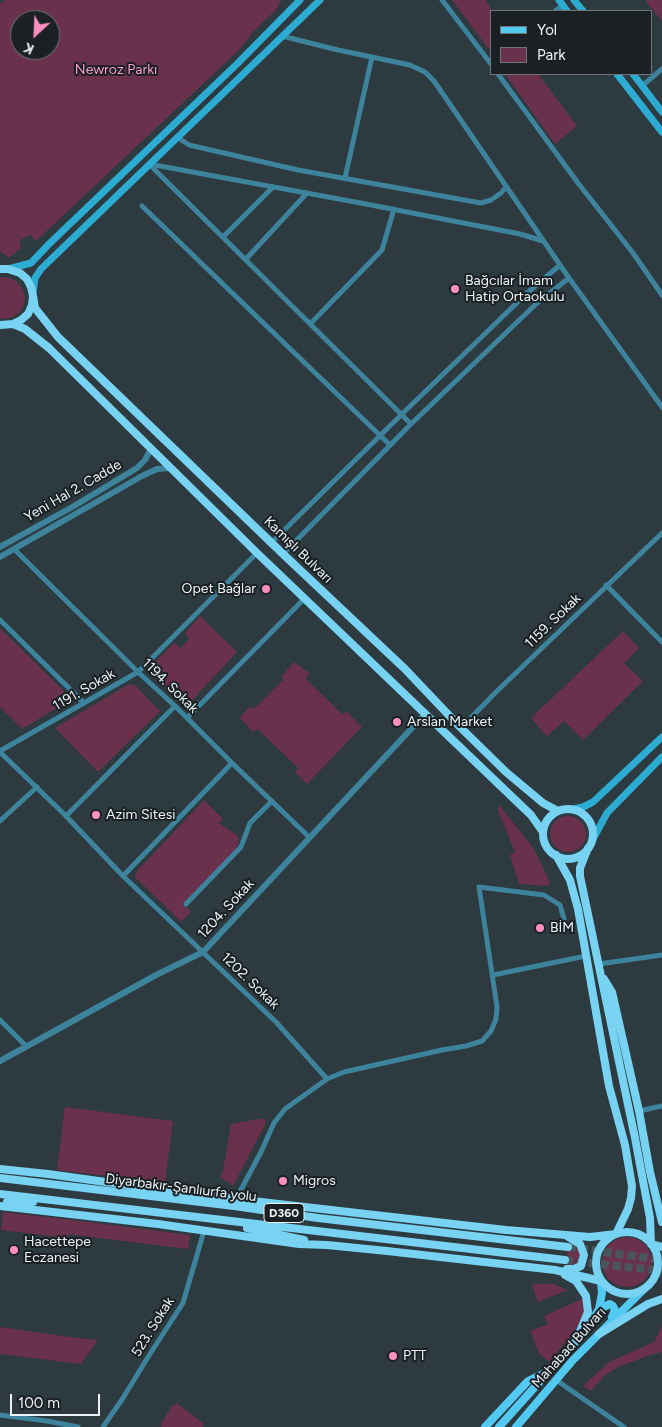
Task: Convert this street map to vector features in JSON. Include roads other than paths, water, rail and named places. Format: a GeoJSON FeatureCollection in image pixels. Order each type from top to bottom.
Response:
{"type":"FeatureCollection","features":[{"type":"Feature","properties":{"kind":"highway","name":"Kamışlı Bulvarı"},"geometry":{"type":"LineString","coordinates":[[2,269],[20,273],[31,287],[35,308],[58,337],[272,542],[282,554],[405,669],[506,772],[542,803],[558,811]]}},
{"type":"Feature","properties":{"kind":"highway"},"geometry":{"type":"LineString","coordinates":[[0,325],[13,324],[22,320],[28,314],[33,296]]}},
{"type":"Feature","properties":{"kind":"highway"},"geometry":{"type":"LineString","coordinates":[[13,324],[25,329],[49,348],[257,553],[531,815],[543,832],[546,846],[556,855],[570,880],[578,909],[609,1086],[625,1145],[632,1186],[628,1209],[616,1234],[608,1238],[601,1245],[597,1254],[597,1272],[601,1281],[608,1288],[627,1294],[644,1289],[652,1280],[658,1266],[652,1244],[650,1218],[635,1138],[580,876],[580,868],[593,832],[587,817],[573,809],[558,811],[548,820],[543,832]]}},
{"type":"Feature","properties":{"kind":"highway"},"geometry":{"type":"LineString","coordinates":[[556,855],[570,858],[583,853],[590,844]]}},
{"type":"Feature","properties":{"kind":"highway"},"geometry":{"type":"LineString","coordinates":[[601,974],[612,992],[662,1222]]}},
{"type":"Feature","properties":{"kind":"highway"},"geometry":{"type":"LineString","coordinates":[[0,1170],[48,1174],[235,1203],[316,1209],[497,1229],[590,1237],[626,1232],[635,1233],[652,1244],[662,1247]]}},
{"type":"Feature","properties":{"kind":"highway"},"geometry":{"type":"LineString","coordinates":[[0,1170],[47,1184]]}},
{"type":"Feature","properties":{"kind":"highway","name":"Diyarbakır-Şanlıurfa yolu"},"geometry":{"type":"LineString","coordinates":[[0,1178],[235,1203],[318,1218],[568,1248]]}},
{"type":"Feature","properties":{"kind":"highway","name":"Diyarbakır-Şanlıurfa yolu"},"geometry":{"type":"LineString","coordinates":[[0,1194],[566,1260]]}},
{"type":"Feature","properties":{"kind":"highway"},"geometry":{"type":"LineString","coordinates":[[0,1204],[68,1203]]}},
{"type":"Feature","properties":{"kind":"highway"},"geometry":{"type":"LineString","coordinates":[[0,1204],[299,1244],[327,1245],[555,1270],[601,1281]]}},
{"type":"Feature","properties":{"kind":"highway"},"geometry":{"type":"LineString","coordinates":[[209,1219],[327,1245]]}},
{"type":"Feature","properties":{"kind":"highway"},"geometry":{"type":"LineString","coordinates":[[555,1270],[578,1268],[583,1260],[584,1255],[580,1244],[564,1235]]}},
{"type":"Feature","properties":{"kind":"highway"},"geometry":{"type":"LineString","coordinates":[[555,1270],[576,1281],[586,1296],[588,1312],[576,1341]]}},
{"type":"Feature","properties":{"kind":"highway"},"geometry":{"type":"LineString","coordinates":[[652,1280],[662,1282]]}},
{"type":"Feature","properties":{"kind":"highway"},"geometry":{"type":"LineString","coordinates":[[598,1334],[648,1304],[662,1299]]}},
{"type":"Feature","properties":{"kind":"main road"},"geometry":{"type":"LineString","coordinates":[[2,269],[31,263],[238,63],[300,0]]}},
{"type":"Feature","properties":{"kind":"main road"},"geometry":{"type":"LineString","coordinates":[[33,296],[35,278],[41,269],[320,0]]}},
{"type":"Feature","properties":{"kind":"main road"},"geometry":{"type":"LineString","coordinates":[[574,0],[582,10]]}},
{"type":"Feature","properties":{"kind":"main road"},"geometry":{"type":"LineString","coordinates":[[618,75],[662,132]]}},
{"type":"Feature","properties":{"kind":"main road"},"geometry":{"type":"LineString","coordinates":[[633,75],[662,112]]}},
{"type":"Feature","properties":{"kind":"main road"},"geometry":{"type":"LineString","coordinates":[[573,809],[583,808],[593,802],[662,737]]}},
{"type":"Feature","properties":{"kind":"main road"},"geometry":{"type":"LineString","coordinates":[[590,844],[607,813],[662,757]]}},
{"type":"Feature","properties":{"kind":"main road","name":"Mahabad Bulvarı"},"geometry":{"type":"LineString","coordinates":[[499,1427],[586,1330],[599,1308],[602,1293],[601,1281]]}},
{"type":"Feature","properties":{"kind":"main road","name":"Mahabad Bulvarı"},"geometry":{"type":"LineString","coordinates":[[516,1427],[598,1334],[644,1289]]}},
{"type":"Feature","properties":{"kind":"main road"},"geometry":{"type":"LineString","coordinates":[[599,1308],[610,1304],[613,1306],[615,1310],[610,1322]]}},
{"type":"Feature","properties":{"kind":"main road"},"geometry":{"type":"LineString","coordinates":[[485,1427],[528,1381],[549,1371]]}},
{"type":"Feature","properties":{"kind":"main road"},"geometry":{"type":"LineString","coordinates":[[521,1427],[526,1415]]}},
{"type":"Feature","properties":{"kind":"street"},"geometry":{"type":"LineString","coordinates":[[442,0],[490,62]]}},
{"type":"Feature","properties":{"kind":"street"},"geometry":{"type":"LineString","coordinates":[[282,36],[410,65],[425,72],[434,81],[569,278],[662,407]]}},
{"type":"Feature","properties":{"kind":"street"},"geometry":{"type":"LineString","coordinates":[[345,178],[372,57]]}},
{"type":"Feature","properties":{"kind":"street"},"geometry":{"type":"LineString","coordinates":[[642,86],[662,70]]}},
{"type":"Feature","properties":{"kind":"street"},"geometry":{"type":"LineString","coordinates":[[499,75],[662,295]]}},
{"type":"Feature","properties":{"kind":"street"},"geometry":{"type":"LineString","coordinates":[[177,137],[189,145],[298,170],[481,203],[491,200],[502,193],[506,186]]}},
{"type":"Feature","properties":{"kind":"street"},"geometry":{"type":"LineString","coordinates":[[149,164],[394,209],[520,234],[544,241]]}},
{"type":"Feature","properties":{"kind":"street"},"geometry":{"type":"LineString","coordinates":[[149,164],[411,424]]}},
{"type":"Feature","properties":{"kind":"street"},"geometry":{"type":"LineString","coordinates":[[223,237],[273,187]]}},
{"type":"Feature","properties":{"kind":"street"},"geometry":{"type":"LineString","coordinates":[[246,259],[307,193]]}},
{"type":"Feature","properties":{"kind":"street"},"geometry":{"type":"LineString","coordinates":[[142,206],[390,445]]}},
{"type":"Feature","properties":{"kind":"street"},"geometry":{"type":"LineString","coordinates":[[311,323],[382,250],[394,209]]}},
{"type":"Feature","properties":{"kind":"street"},"geometry":{"type":"LineString","coordinates":[[272,542],[526,294],[560,265]]}},
{"type":"Feature","properties":{"kind":"street"},"geometry":{"type":"LineString","coordinates":[[282,554],[411,424],[536,304],[569,278]]}},
{"type":"Feature","properties":{"kind":"street","name":"Yeni Hal 2. Cadde"},"geometry":{"type":"LineString","coordinates":[[0,547],[137,468],[145,460],[151,449]]}},
{"type":"Feature","properties":{"kind":"street"},"geometry":{"type":"LineString","coordinates":[[0,557],[142,476],[157,469],[170,468]]}},
{"type":"Feature","properties":{"kind":"street","name":"1159. Sokak"},"geometry":{"type":"LineString","coordinates":[[461,728],[606,585],[662,533]]}},
{"type":"Feature","properties":{"kind":"street","name":"1194. Sokak"},"geometry":{"type":"LineString","coordinates":[[14,549],[310,838]]}},
{"type":"Feature","properties":{"kind":"street","name":"1191. Sokak"},"geometry":{"type":"LineString","coordinates":[[0,752],[138,672],[257,553]]}},
{"type":"Feature","properties":{"kind":"street"},"geometry":{"type":"LineString","coordinates":[[606,585],[662,642]]}},
{"type":"Feature","properties":{"kind":"street"},"geometry":{"type":"LineString","coordinates":[[187,718],[305,598]]}},
{"type":"Feature","properties":{"kind":"street"},"geometry":{"type":"LineString","coordinates":[[0,620],[84,703]]}},
{"type":"Feature","properties":{"kind":"street"},"geometry":{"type":"LineString","coordinates":[[66,816],[175,706]]}},
{"type":"Feature","properties":{"kind":"street","name":"1204. Sokak"},"geometry":{"type":"LineString","coordinates":[[0,1060],[158,974],[203,952],[425,714]]}},
{"type":"Feature","properties":{"kind":"street","name":"1202. Sokak"},"geometry":{"type":"LineString","coordinates":[[0,752],[66,816],[123,876],[276,1022],[327,1079]]}},
{"type":"Feature","properties":{"kind":"street"},"geometry":{"type":"LineString","coordinates":[[123,876],[232,763]]}},
{"type":"Feature","properties":{"kind":"street"},"geometry":{"type":"LineString","coordinates":[[0,821],[37,788]]}},
{"type":"Feature","properties":{"kind":"street"},"geometry":{"type":"LineString","coordinates":[[186,904],[241,847],[250,823],[272,801]]}},
{"type":"Feature","properties":{"kind":"street"},"geometry":{"type":"LineString","coordinates":[[235,1203],[274,1123],[285,1109],[327,1079],[344,1072],[466,1046],[482,1041],[491,1031],[496,1019],[497,1007],[479,887],[544,895],[560,905],[564,919]]}},
{"type":"Feature","properties":{"kind":"street"},"geometry":{"type":"LineString","coordinates":[[599,964],[662,955]]}},
{"type":"Feature","properties":{"kind":"street"},"geometry":{"type":"LineString","coordinates":[[493,975],[586,956]]}},
{"type":"Feature","properties":{"kind":"street"},"geometry":{"type":"LineString","coordinates":[[0,1020],[26,1046]]}},
{"type":"Feature","properties":{"kind":"street"},"geometry":{"type":"LineString","coordinates":[[639,1111],[662,1106]]}},
{"type":"Feature","properties":{"kind":"street","name":"523. Sokak"},"geometry":{"type":"LineString","coordinates":[[103,1427],[184,1302],[204,1231]]}},
{"type":"Feature","properties":{"kind":"street"},"geometry":{"type":"LineString","coordinates":[[556,1380],[624,1427]]}},
{"type":"Feature","properties":{"kind":"street"},"geometry":{"type":"LineString","coordinates":[[0,1415],[78,1427]]}},
{"type":"Feature","properties":{"kind":"tunnel"},"geometry":{"type":"LineString","coordinates":[[568,1247],[662,1260]]}},
{"type":"Feature","properties":{"kind":"tunnel"},"geometry":{"type":"LineString","coordinates":[[565,1260],[662,1271]]}},
{"type":"Feature","properties":{"kind":"place","name":"Bağcılar İmam Hatip Ortaokulu"},"geometry":{"type":"Point","coordinates":[455,289]}},
{"type":"Feature","properties":{"kind":"place","name":"Opet Bağlar"},"geometry":{"type":"Point","coordinates":[266,589]}},
{"type":"Feature","properties":{"kind":"place","name":"Arslan Market"},"geometry":{"type":"Point","coordinates":[397,722]}},
{"type":"Feature","properties":{"kind":"place","name":"Azim Sitesi"},"geometry":{"type":"Point","coordinates":[96,815]}},
{"type":"Feature","properties":{"kind":"place","name":"BİM"},"geometry":{"type":"Point","coordinates":[540,928]}},
{"type":"Feature","properties":{"kind":"place","name":"Migros"},"geometry":{"type":"Point","coordinates":[283,1181]}},
{"type":"Feature","properties":{"kind":"place","name":"Hacettepe Eczanesi"},"geometry":{"type":"Point","coordinates":[14,1250]}},
{"type":"Feature","properties":{"kind":"place","name":"PTT"},"geometry":{"type":"Point","coordinates":[393,1356]}},
{"type":"Feature","properties":{"kind":"park label","name":"Newroz Parkı"},"geometry":{"type":"Point","coordinates":[116,70]}}]}
